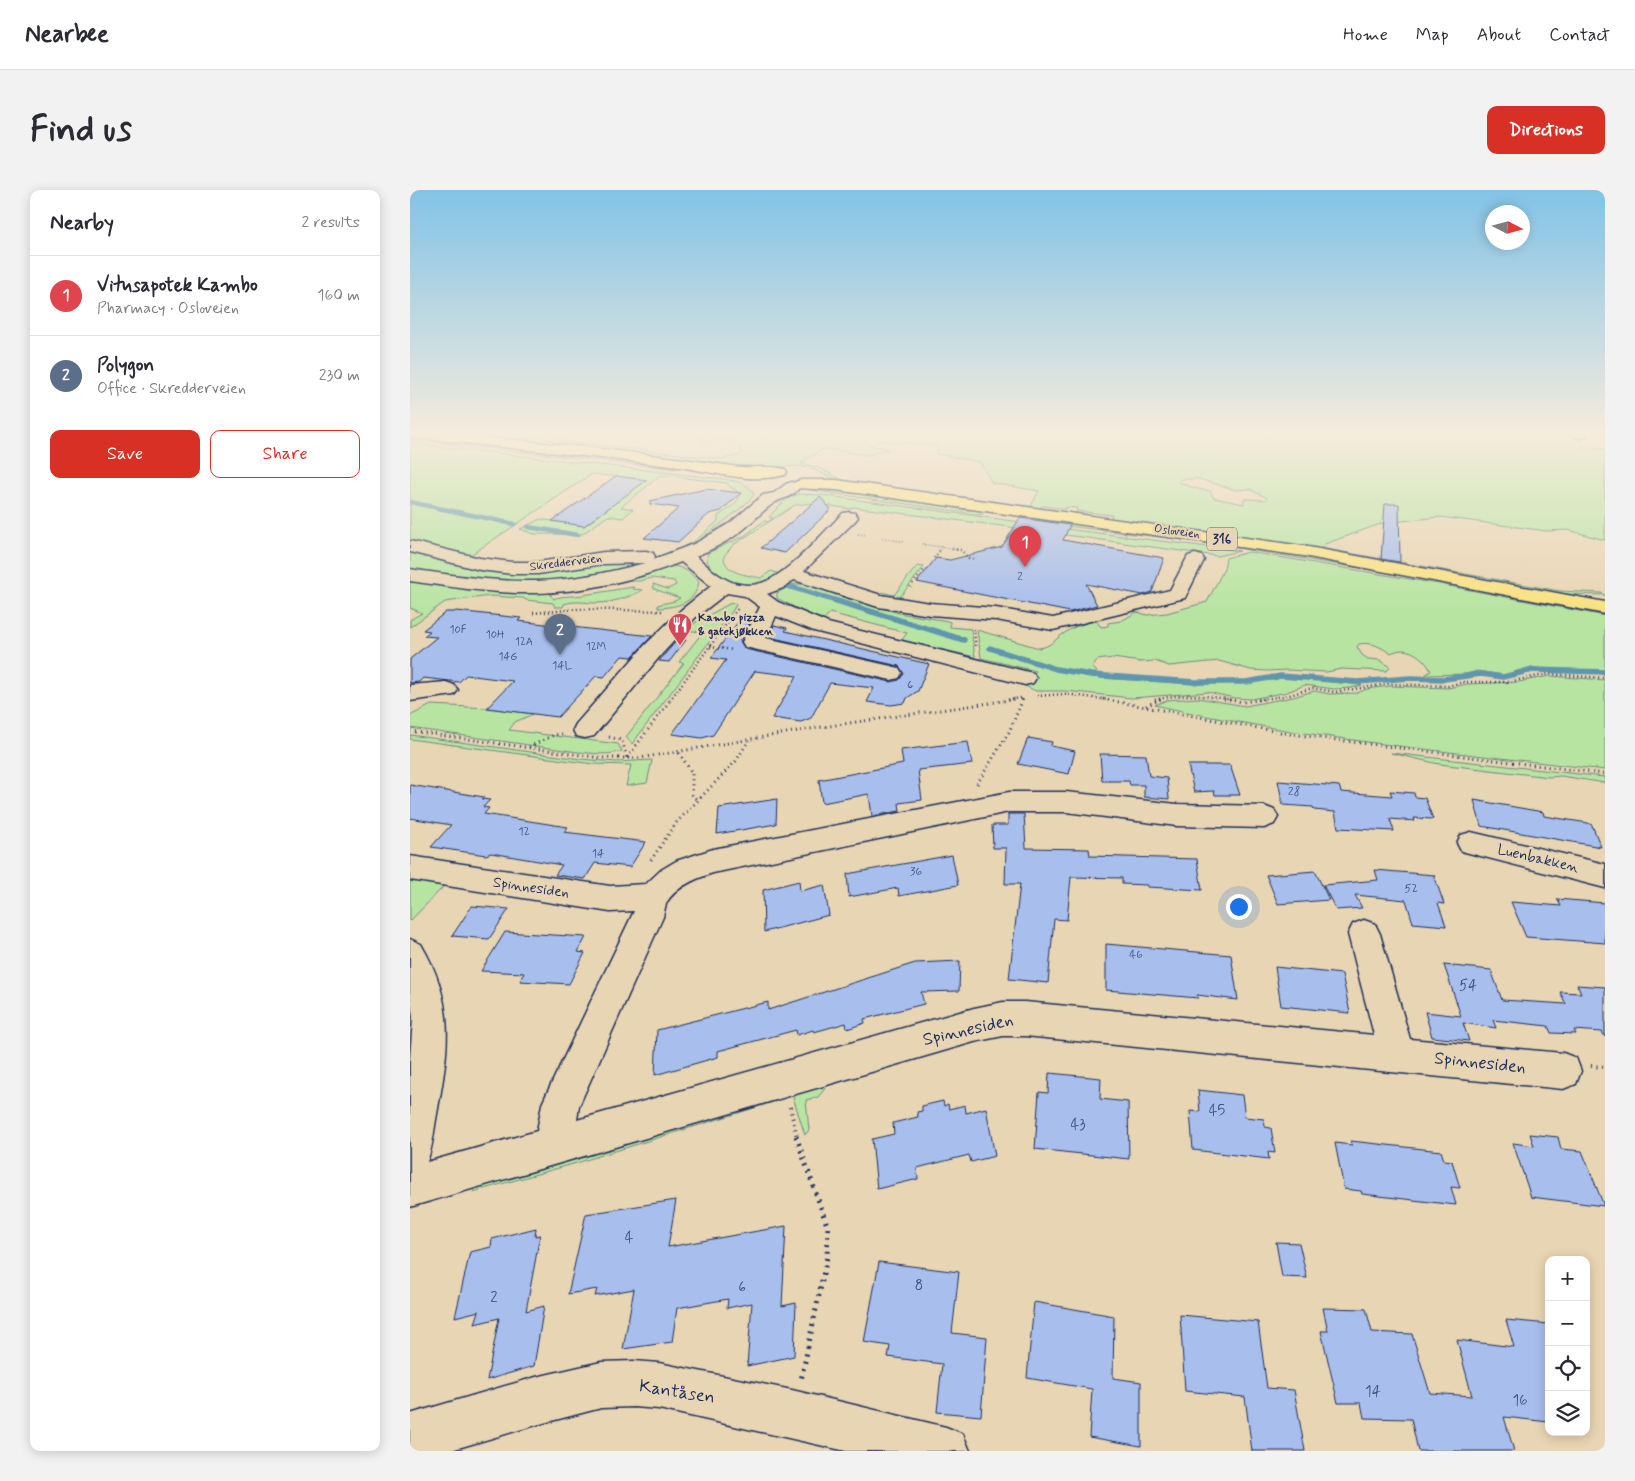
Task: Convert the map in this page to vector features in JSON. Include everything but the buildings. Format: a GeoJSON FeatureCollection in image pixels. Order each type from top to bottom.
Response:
{"type":"FeatureCollection","features":[{"type":"Feature","properties":{"kind":"main road","name":"Osloveien"},"geometry":{"type":"LineString","coordinates":[[871,491],[1294,550],[1605,608]]}},
{"type":"Feature","properties":{"kind":"street","name":"Skredderveien"},"geometry":{"type":"LineString","coordinates":[[410,575],[483,585],[553,586],[606,579],[638,571],[685,555],[736,527],[777,491]]}},
{"type":"Feature","properties":{"kind":"street"},"geometry":{"type":"LineString","coordinates":[[685,555],[707,575],[724,586],[751,591],[773,585],[790,573],[849,517]]}},
{"type":"Feature","properties":{"kind":"street","name":"Skredderveien"},"geometry":{"type":"LineString","coordinates":[[410,546],[480,564],[512,568],[538,568],[604,558],[644,556],[656,557],[664,562]]}},
{"type":"Feature","properties":{"kind":"street"},"geometry":{"type":"LineString","coordinates":[[790,573],[878,601],[930,609],[974,612],[1053,624],[1178,594],[1194,560]]}},
{"type":"Feature","properties":{"kind":"street"},"geometry":{"type":"LineString","coordinates":[[585,730],[652,650],[688,614],[724,586]]}},
{"type":"Feature","properties":{"kind":"street"},"geometry":{"type":"LineString","coordinates":[[751,591],[771,606],[821,627],[978,666],[1028,692]]}},
{"type":"Feature","properties":{"kind":"street"},"geometry":{"type":"LineString","coordinates":[[771,606],[754,642],[891,673]]}},
{"type":"Feature","properties":{"kind":"street"},"geometry":{"type":"LineString","coordinates":[[410,694],[446,690]]}},
{"type":"Feature","properties":{"kind":"street"},"geometry":{"type":"LineString","coordinates":[[553,1146],[561,1104],[648,917],[645,897],[686,870],[712,861],[971,808],[1009,802],[1066,802],[1177,815],[1264,817]]}},
{"type":"Feature","properties":{"kind":"street","name":"Luenbakken"},"geometry":{"type":"LineString","coordinates":[[1471,843],[1605,876]]}},
{"type":"Feature","properties":{"kind":"street","name":"Spinnesiden"},"geometry":{"type":"LineString","coordinates":[[410,868],[610,899],[645,897]]}},
{"type":"Feature","properties":{"kind":"street"},"geometry":{"type":"LineString","coordinates":[[1364,934],[1397,1054]]}},
{"type":"Feature","properties":{"kind":"street"},"geometry":{"type":"LineString","coordinates":[[410,954],[418,968],[428,1000],[420,1049],[410,1157]]}},
{"type":"Feature","properties":{"kind":"street","name":"Spinnesiden"},"geometry":{"type":"LineString","coordinates":[[410,1187],[974,1025],[1014,1018],[1564,1071]]}},
{"type":"Feature","properties":{"kind":"street","name":"Kantåsen"},"geometry":{"type":"LineString","coordinates":[[410,1438],[536,1401],[601,1385],[659,1386],[792,1414],[946,1451]]}},
{"type":"Feature","properties":{"kind":"path"},"geometry":{"type":"LineString","coordinates":[[1023,542],[1028,535]]}},
{"type":"Feature","properties":{"kind":"path"},"geometry":{"type":"LineString","coordinates":[[882,538],[905,542]]}},
{"type":"Feature","properties":{"kind":"path"},"geometry":{"type":"LineString","coordinates":[[922,544],[961,550],[969,560],[976,558]]}},
{"type":"Feature","properties":{"kind":"path"},"geometry":{"type":"LineString","coordinates":[[934,558],[942,547]]}},
{"type":"Feature","properties":{"kind":"path"},"geometry":{"type":"LineString","coordinates":[[627,758],[751,591]]}},
{"type":"Feature","properties":{"kind":"path"},"geometry":{"type":"LineString","coordinates":[[533,613],[597,609],[688,614]]}},
{"type":"Feature","properties":{"kind":"path"},"geometry":{"type":"LineString","coordinates":[[974,612],[978,666]]}},
{"type":"Feature","properties":{"kind":"path"},"geometry":{"type":"LineString","coordinates":[[1146,706],[1149,703],[1170,697],[1210,696],[1243,702],[1290,695],[1312,688],[1335,692],[1352,691],[1388,684],[1402,686],[1415,683],[1448,686],[1464,682],[1515,681],[1549,674],[1605,678]]}},
{"type":"Feature","properties":{"kind":"path"},"geometry":{"type":"LineString","coordinates":[[971,808],[969,800],[974,789],[1008,732],[1028,692]]}},
{"type":"Feature","properties":{"kind":"path"},"geometry":{"type":"LineString","coordinates":[[410,732],[602,758],[627,758],[679,752],[1028,692],[1078,694],[1261,730],[1328,740],[1605,774]]}},
{"type":"Feature","properties":{"kind":"path"},"geometry":{"type":"LineString","coordinates":[[528,748],[554,735],[585,730],[622,740],[627,758]]}},
{"type":"Feature","properties":{"kind":"path"},"geometry":{"type":"LineString","coordinates":[[645,897],[646,870],[659,846],[697,800],[740,756],[749,740]]}},
{"type":"Feature","properties":{"kind":"path"},"geometry":{"type":"LineString","coordinates":[[679,752],[692,773],[692,795],[697,800]]}},
{"type":"Feature","properties":{"kind":"path"},"geometry":{"type":"LineString","coordinates":[[788,1078],[794,1130],[820,1200],[828,1228],[827,1257],[810,1344],[792,1414]]}},
{"type":"Feature","properties":{"kind":"green space"},"geometry":{"type":"Polygon","coordinates":[[[410,491],[567,491],[469,556],[410,540],[410,491]]]}},
{"type":"Feature","properties":{"kind":"green space"},"geometry":{"type":"Polygon","coordinates":[[[631,491],[641,491],[621,507],[633,509],[623,518],[608,516],[582,534],[534,534],[520,529],[540,519],[584,526],[631,491]]]}},
{"type":"Feature","properties":{"kind":"green space"},"geometry":{"type":"Polygon","coordinates":[[[736,491],[752,491],[754,494],[739,510],[702,538],[703,540],[689,546],[684,546],[695,541],[718,521],[718,516],[737,501],[741,494],[736,491]]]}},
{"type":"Feature","properties":{"kind":"green space"},"geometry":{"type":"Polygon","coordinates":[[[816,491],[868,494],[940,504],[963,510],[985,510],[982,515],[816,491]]]}},
{"type":"Feature","properties":{"kind":"green space"},"geometry":{"type":"Polygon","coordinates":[[[1039,491],[1209,491],[1214,498],[1244,504],[1244,499],[1265,500],[1267,498],[1253,491],[1605,491],[1605,540],[1568,530],[1547,531],[1440,517],[1383,523],[1325,544],[1321,548],[1560,591],[1601,593],[1605,595],[1561,594],[1278,543],[1111,519],[1112,515],[1076,511],[1077,508],[1067,507],[1066,509],[1043,506],[1039,509],[1030,508],[1039,491]]]}},
{"type":"Feature","properties":{"kind":"green space"},"geometry":{"type":"Polygon","coordinates":[[[800,494],[821,495],[1028,523],[1025,529],[853,507],[851,509],[812,503],[795,505],[733,545],[724,556],[728,567],[738,573],[761,578],[771,571],[777,573],[771,580],[760,584],[735,582],[713,570],[708,562],[708,553],[744,536],[764,521],[768,522],[773,518],[769,517],[783,503],[791,497],[800,494]]]}},
{"type":"Feature","properties":{"kind":"green space"},"geometry":{"type":"Polygon","coordinates":[[[1042,518],[1290,554],[1407,576],[1200,542],[1041,523],[1042,518]]]}},
{"type":"Feature","properties":{"kind":"green space"},"geometry":{"type":"Polygon","coordinates":[[[1066,529],[1240,551],[1217,556],[1030,530],[1066,529]]]}},
{"type":"Feature","properties":{"kind":"green space"},"geometry":{"type":"Polygon","coordinates":[[[410,550],[464,564],[640,563],[616,571],[581,578],[538,581],[495,580],[410,570],[410,550]]]}},
{"type":"Feature","properties":{"kind":"green space"},"geometry":{"type":"Polygon","coordinates":[[[1249,552],[1439,584],[1605,616],[1605,670],[1554,671],[1531,667],[1503,675],[1477,671],[1466,674],[1425,675],[1431,671],[1416,654],[1407,650],[1390,653],[1372,644],[1359,644],[1357,647],[1362,655],[1368,659],[1380,660],[1390,667],[1387,671],[1341,669],[1327,672],[1267,671],[1251,670],[1219,661],[1169,666],[1155,661],[1141,662],[1113,658],[1097,660],[1092,667],[1097,672],[1099,678],[1195,684],[1251,683],[1253,681],[1274,680],[1283,677],[1362,685],[1334,689],[1305,685],[1287,692],[1251,699],[1234,698],[1208,692],[1132,698],[1065,691],[1036,691],[1025,686],[1036,671],[981,658],[977,630],[1039,648],[1047,646],[1062,634],[1084,624],[1096,621],[1101,627],[1108,626],[1108,623],[1121,621],[1137,612],[1147,615],[1167,613],[1207,602],[1224,569],[1226,558],[1249,552]]]}},
{"type":"Feature","properties":{"kind":"green space"},"geometry":{"type":"Polygon","coordinates":[[[672,566],[684,569],[693,576],[699,582],[697,589],[689,600],[684,603],[658,608],[658,605],[680,598],[654,589],[653,584],[668,589],[676,585],[674,581],[652,578],[631,581],[632,578],[630,578],[672,566]]]}},
{"type":"Feature","properties":{"kind":"green space"},"geometry":{"type":"Polygon","coordinates":[[[917,566],[924,567],[898,599],[879,595],[881,592],[894,595],[917,566]]]}},
{"type":"Feature","properties":{"kind":"green space"},"geometry":{"type":"Polygon","coordinates":[[[410,580],[556,592],[550,595],[554,599],[634,587],[633,589],[643,590],[615,601],[603,603],[573,602],[564,604],[563,607],[555,607],[553,603],[523,598],[490,596],[445,602],[410,627],[410,620],[422,613],[410,608],[410,580]]]}},
{"type":"Feature","properties":{"kind":"green space"},"geometry":{"type":"Polygon","coordinates":[[[794,584],[805,584],[842,597],[899,613],[948,621],[950,622],[950,627],[971,629],[975,657],[902,640],[907,633],[830,613],[824,619],[813,617],[777,598],[777,593],[794,584]]]}},
{"type":"Feature","properties":{"kind":"green space"},"geometry":{"type":"Polygon","coordinates":[[[734,603],[736,605],[731,613],[632,744],[626,737],[684,663],[679,662],[703,632],[682,630],[734,603]]]}},
{"type":"Feature","properties":{"kind":"green space"},"geometry":{"type":"Polygon","coordinates":[[[1550,676],[1605,680],[1605,770],[1323,736],[1211,717],[1155,705],[1167,700],[1198,698],[1245,706],[1314,691],[1330,694],[1357,693],[1367,689],[1390,686],[1448,688],[1467,684],[1518,682],[1550,676]]]}},
{"type":"Feature","properties":{"kind":"green space"},"geometry":{"type":"Polygon","coordinates":[[[431,705],[487,708],[533,714],[515,722],[509,730],[618,744],[622,751],[606,754],[578,752],[410,728],[410,716],[431,705]]]}},
{"type":"Feature","properties":{"kind":"green space"},"geometry":{"type":"Polygon","coordinates":[[[410,735],[580,759],[616,762],[652,760],[647,783],[626,786],[631,765],[593,764],[410,739],[410,735]]]}},
{"type":"Feature","properties":{"kind":"green space"},"geometry":{"type":"Polygon","coordinates":[[[1391,753],[1605,777],[1605,783],[1561,776],[1549,777],[1439,764],[1391,753]]]}},
{"type":"Feature","properties":{"kind":"green space"},"geometry":{"type":"Polygon","coordinates":[[[410,876],[447,883],[410,921],[410,876]]]}},
{"type":"Feature","properties":{"kind":"green space"},"geometry":{"type":"Polygon","coordinates":[[[926,1055],[827,1086],[818,1097],[806,1100],[809,1130],[805,1135],[792,1094],[926,1055]]]}},
{"type":"Feature","properties":{"kind":"green space"},"geometry":{"type":"Polygon","coordinates":[[[776,1096],[777,1101],[573,1164],[473,1192],[476,1187],[776,1096]]]}},
{"type":"Feature","properties":{"kind":"waterway"},"geometry":{"type":"LineString","coordinates":[[410,502],[514,524]]}},
{"type":"Feature","properties":{"kind":"waterway"},"geometry":{"type":"LineString","coordinates":[[528,527],[578,535]]}},
{"type":"Feature","properties":{"kind":"waterway"},"geometry":{"type":"LineString","coordinates":[[788,586],[964,640]]}},
{"type":"Feature","properties":{"kind":"waterway"},"geometry":{"type":"LineString","coordinates":[[990,648],[1056,669],[1091,675],[1195,682],[1246,682],[1281,676],[1357,682],[1410,678],[1444,679],[1481,674],[1503,677],[1533,670],[1605,672]]}},
{"type":"Feature","properties":{"kind":"place","name":"Vitusapotek Kambo"},"geometry":{"type":"Point","coordinates":[1025,567]}},
{"type":"Feature","properties":{"kind":"place","name":"Kambo pizza & gatekjøkken"},"geometry":{"type":"Point","coordinates":[680,646]}},
{"type":"Feature","properties":{"kind":"place","name":"Polygon"},"geometry":{"type":"Point","coordinates":[560,655]}}]}
